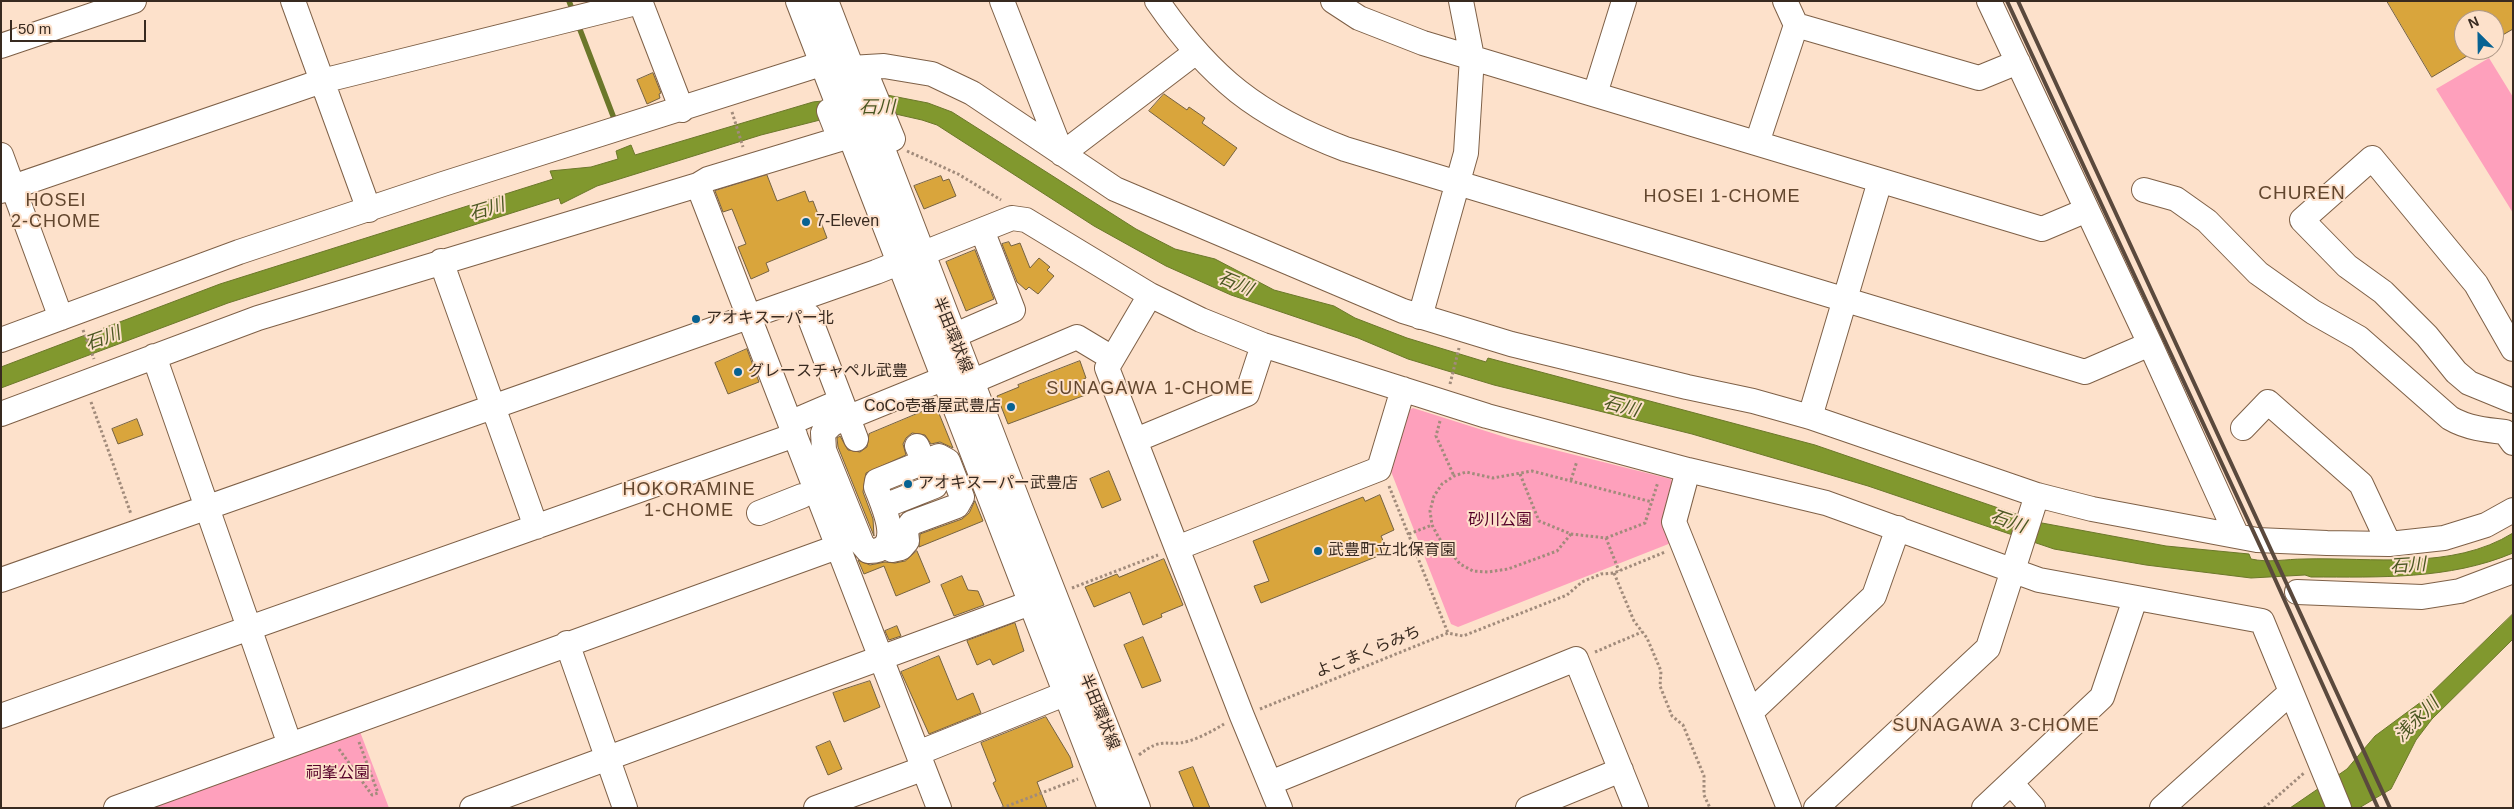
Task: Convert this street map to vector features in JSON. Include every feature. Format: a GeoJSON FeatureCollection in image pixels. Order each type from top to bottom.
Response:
{"type":"FeatureCollection","features":[{"type":"Feature","properties":{"kind":"main road","name":"半田環状線"},"geometry":{"type":"LineString","coordinates":[[800,1],[873,138],[910,258],[958,380],[1033,602],[1112,808]]}},
{"type":"Feature","properties":{"kind":"main road","name":"半田環状線"},"geometry":{"type":"LineString","coordinates":[[824,1],[840,73]]}},
{"type":"Feature","properties":{"kind":"main road","name":"半田環状線"},"geometry":{"type":"LineString","coordinates":[[910,258],[953,336],[958,380],[1020,512],[1136,808]]}},
{"type":"Feature","properties":{"kind":"street"},"geometry":{"type":"LineString","coordinates":[[1,46],[102,6],[134,1]]}},
{"type":"Feature","properties":{"kind":"street"},"geometry":{"type":"LineString","coordinates":[[293,1],[369,210]]}},
{"type":"Feature","properties":{"kind":"street"},"geometry":{"type":"LineString","coordinates":[[1002,1],[1062,154]]}},
{"type":"Feature","properties":{"kind":"street"},"geometry":{"type":"LineString","coordinates":[[1157,1],[1196,52],[1228,84],[1280,121],[1345,149],[2084,372],[2150,344]]}},
{"type":"Feature","properties":{"kind":"street"},"geometry":{"type":"LineString","coordinates":[[1333,1],[1358,18],[1388,32],[2042,229],[2087,210]]}},
{"type":"Feature","properties":{"kind":"street"},"geometry":{"type":"LineString","coordinates":[[1420,318],[1456,183],[1466,153],[1472,57],[1460,1]]}},
{"type":"Feature","properties":{"kind":"street"},"geometry":{"type":"LineString","coordinates":[[1596,94],[1624,1]]}},
{"type":"Feature","properties":{"kind":"street"},"geometry":{"type":"LineString","coordinates":[[1757,143],[1796,24],[1785,1]]}},
{"type":"Feature","properties":{"kind":"street"},"geometry":{"type":"LineString","coordinates":[[1989,1],[2150,344],[2237,536]]}},
{"type":"Feature","properties":{"kind":"street"},"geometry":{"type":"LineString","coordinates":[[7,189],[322,81],[640,2],[682,110]]}},
{"type":"Feature","properties":{"kind":"street"},"geometry":{"type":"LineString","coordinates":[[1796,24],[1979,78],[2018,62]]}},
{"type":"Feature","properties":{"kind":"street"},"geometry":{"type":"LineString","coordinates":[[1062,154],[1196,52]]}},
{"type":"Feature","properties":{"kind":"street"},"geometry":{"type":"LineString","coordinates":[[1,340],[70,321],[239,252],[443,184],[682,110],[840,73],[884,66],[932,74],[972,93],[1115,189],[1420,318],[1511,344],[1687,387],[1753,401],[1810,418],[2037,496],[2092,510],[2268,541],[2390,544],[2444,538],[2486,525],[2513,510]]}},
{"type":"Feature","properties":{"kind":"street"},"geometry":{"type":"LineString","coordinates":[[1,414],[91,376],[154,356],[258,318],[441,261],[698,185],[708,179],[873,138],[840,73]]}},
{"type":"Feature","properties":{"kind":"street"},"geometry":{"type":"LineString","coordinates":[[1,155],[7,189],[70,321]]}},
{"type":"Feature","properties":{"kind":"street"},"geometry":{"type":"LineString","coordinates":[[2513,349],[2476,284],[2372,158],[2302,220],[2347,266],[2383,292],[2427,336],[2456,372],[2469,383],[2513,401]]}},
{"type":"Feature","properties":{"kind":"street"},"geometry":{"type":"LineString","coordinates":[[1810,418],[1880,181]]}},
{"type":"Feature","properties":{"kind":"street"},"geometry":{"type":"LineString","coordinates":[[698,185],[750,316],[781,386],[792,434],[804,501],[759,513]]}},
{"type":"Feature","properties":{"kind":"street"},"geometry":{"type":"LineString","coordinates":[[2144,190],[2176,199],[2207,221],[2258,273],[2313,312],[2359,338],[2450,418],[2473,428],[2505,432],[2513,443]]}},
{"type":"Feature","properties":{"kind":"street"},"geometry":{"type":"LineString","coordinates":[[1,580],[750,316],[910,258],[1012,218],[1026,220],[1150,295],[1201,320],[1263,345],[1486,416],[1688,470],[1826,503],[1898,528],[2017,562],[2039,580],[2262,621],[2290,693],[2317,771],[2338,808]]}},
{"type":"Feature","properties":{"kind":"street"},"geometry":{"type":"LineString","coordinates":[[953,336],[1013,310],[982,230]]}},
{"type":"Feature","properties":{"kind":"street"},"geometry":{"type":"LineString","coordinates":[[441,261],[536,527]]}},
{"type":"Feature","properties":{"kind":"street"},"geometry":{"type":"LineString","coordinates":[[1150,295],[1127,325],[1107,368],[1242,716],[1280,808]]}},
{"type":"Feature","properties":{"kind":"street"},"geometry":{"type":"LineString","coordinates":[[809,316],[856,439]]}},
{"type":"Feature","properties":{"kind":"street"},"geometry":{"type":"LineString","coordinates":[[1,716],[536,527],[792,434],[844,409],[958,380],[1076,338],[1112,358]]}},
{"type":"Feature","properties":{"kind":"street"},"geometry":{"type":"LineString","coordinates":[[1136,440],[1247,394],[1263,345]]}},
{"type":"Feature","properties":{"kind":"street"},"geometry":{"type":"LineString","coordinates":[[154,356],[290,745]]}},
{"type":"Feature","properties":{"kind":"street"},"geometry":{"type":"LineString","coordinates":[[1177,548],[1379,469],[1403,389]]}},
{"type":"Feature","properties":{"kind":"street"},"geometry":{"type":"LineString","coordinates":[[2243,428],[2268,402],[2361,484],[2390,544]]}},
{"type":"Feature","properties":{"kind":"street"},"geometry":{"type":"LineString","coordinates":[[844,409],[823,433],[824,450],[862,544],[868,552],[877,552],[885,546],[891,528],[876,487],[877,481],[921,454],[939,456],[948,461],[962,497],[961,502],[957,506],[911,522],[906,531],[907,541],[901,548],[892,550],[885,546]]}},
{"type":"Feature","properties":{"kind":"street"},"geometry":{"type":"LineString","coordinates":[[792,434],[939,808]]}},
{"type":"Feature","properties":{"kind":"street"},"geometry":{"type":"LineString","coordinates":[[892,504],[935,486],[921,454]]}},
{"type":"Feature","properties":{"kind":"street"},"geometry":{"type":"LineString","coordinates":[[1688,470],[1674,522],[1789,808]]}},
{"type":"Feature","properties":{"kind":"street"},"geometry":{"type":"LineString","coordinates":[[1816,808],[1988,648],[2037,496]]}},
{"type":"Feature","properties":{"kind":"street"},"geometry":{"type":"LineString","coordinates":[[1751,712],[1874,596],[1898,528]]}},
{"type":"Feature","properties":{"kind":"street"},"geometry":{"type":"LineString","coordinates":[[116,808],[567,643],[837,547]]}},
{"type":"Feature","properties":{"kind":"street"},"geometry":{"type":"LineString","coordinates":[[2297,592],[2422,597],[2466,589],[2513,571]]}},
{"type":"Feature","properties":{"kind":"street"},"geometry":{"type":"LineString","coordinates":[[1984,808],[2102,697],[2135,599]]}},
{"type":"Feature","properties":{"kind":"street"},"geometry":{"type":"LineString","coordinates":[[472,808],[1033,602]]}},
{"type":"Feature","properties":{"kind":"street"},"geometry":{"type":"LineString","coordinates":[[567,643],[625,808]]}},
{"type":"Feature","properties":{"kind":"street"},"geometry":{"type":"LineString","coordinates":[[1270,783],[1576,659],[1636,808]]}},
{"type":"Feature","properties":{"kind":"street"},"geometry":{"type":"LineString","coordinates":[[816,808],[1068,693]]}},
{"type":"Feature","properties":{"kind":"street"},"geometry":{"type":"LineString","coordinates":[[2162,808],[2290,693]]}},
{"type":"Feature","properties":{"kind":"street"},"geometry":{"type":"LineString","coordinates":[[1528,808],[1621,770]]}},
{"type":"Feature","properties":{"kind":"street"},"geometry":{"type":"LineString","coordinates":[[2011,782],[2033,808]]}},
{"type":"Feature","properties":{"kind":"path"},"geometry":{"type":"LineString","coordinates":[[729,105],[744,149]]}},
{"type":"Feature","properties":{"kind":"path"},"geometry":{"type":"LineString","coordinates":[[873,138],[958,174],[1006,203]]}},
{"type":"Feature","properties":{"kind":"path"},"geometry":{"type":"LineString","coordinates":[[70,321],[91,376],[133,520]]}},
{"type":"Feature","properties":{"kind":"path"},"geometry":{"type":"LineString","coordinates":[[1448,392],[1459,346]]}},
{"type":"Feature","properties":{"kind":"path"},"geometry":{"type":"LineString","coordinates":[[1443,413],[1436,436],[1454,476]]}},
{"type":"Feature","properties":{"kind":"path"},"geometry":{"type":"LineString","coordinates":[[1571,480],[1579,453]]}},
{"type":"Feature","properties":{"kind":"path"},"geometry":{"type":"LineString","coordinates":[[1379,469],[1384,474],[1448,633]]}},
{"type":"Feature","properties":{"kind":"path"},"geometry":{"type":"LineString","coordinates":[[1571,534],[1557,551],[1508,570],[1488,572],[1473,570],[1460,564],[1439,538],[1432,525],[1430,511],[1434,496],[1442,484],[1454,476],[1466,472],[1493,478],[1532,471],[1652,502]]}},
{"type":"Feature","properties":{"kind":"path"},"geometry":{"type":"LineString","coordinates":[[1520,474],[1539,521],[1571,534],[1606,538],[1645,523],[1661,474]]}},
{"type":"Feature","properties":{"kind":"path"},"geometry":{"type":"LineString","coordinates":[[1409,534],[1432,525]]}},
{"type":"Feature","properties":{"kind":"path"},"geometry":{"type":"LineString","coordinates":[[1606,538],[1620,570]]}},
{"type":"Feature","properties":{"kind":"path","name":"よこまくらみち"},"geometry":{"type":"LineString","coordinates":[[1131,758],[1161,741],[1187,741],[1242,716],[1448,633],[1463,636],[1568,595],[1582,582],[1601,574],[1614,573],[1683,544]]}},
{"type":"Feature","properties":{"kind":"path"},"geometry":{"type":"LineString","coordinates":[[1066,590],[1177,548]]}},
{"type":"Feature","properties":{"kind":"path"},"geometry":{"type":"LineString","coordinates":[[1614,573],[1634,621],[1647,638],[1661,671],[1660,686],[1672,716],[1683,725],[1704,776],[1704,795],[1710,808]]}},
{"type":"Feature","properties":{"kind":"path"},"geometry":{"type":"LineString","coordinates":[[1576,659],[1642,632]]}},
{"type":"Feature","properties":{"kind":"path"},"geometry":{"type":"LineString","coordinates":[[331,751],[338,747],[372,795],[378,792],[351,722]]}},
{"type":"Feature","properties":{"kind":"path"},"geometry":{"type":"LineString","coordinates":[[2264,808],[2317,771]]}},
{"type":"Feature","properties":{"kind":"path"},"geometry":{"type":"LineString","coordinates":[[1002,808],[1085,777]]}},
{"type":"Feature","properties":{"kind":"green space"},"geometry":{"type":"Polygon","coordinates":[[[2486,60],[2490,60],[2513,97],[2513,213],[2436,89],[2486,60]]]}},
{"type":"Feature","properties":{"kind":"green space","name":"砂川公園"},"geometry":{"type":"Polygon","coordinates":[[[1413,408],[1511,439],[1671,479],[1674,488],[1671,543],[1458,627],[1451,624],[1390,469],[1405,412],[1413,408]]]}},
{"type":"Feature","properties":{"kind":"green space","name":"祠峯公園"},"geometry":{"type":"Polygon","coordinates":[[[359,729],[389,808],[145,808],[359,729]]]}},
{"type":"Feature","properties":{"kind":"water","name":"石川"},"geometry":{"type":"Polygon","coordinates":[[[887,95],[928,103],[952,112],[1136,229],[1175,249],[1215,259],[1274,290],[1334,306],[1355,318],[1407,338],[1486,362],[1488,358],[1815,445],[2042,523],[2166,546],[2249,554],[2251,559],[2264,561],[2304,559],[2411,560],[2438,557],[2464,553],[2489,545],[2513,533],[2513,553],[2489,562],[2464,568],[2414,575],[2311,577],[2305,575],[2251,578],[2146,565],[2054,549],[1868,486],[1692,434],[1494,385],[1408,359],[1358,338],[1231,295],[1166,266],[1094,226],[937,125],[891,113],[820,120],[761,135],[597,186],[561,204],[559,198],[228,303],[1,388],[1,367],[220,284],[553,179],[550,171],[591,167],[618,159],[616,151],[631,145],[635,155],[813,102],[887,95]]]}},
{"type":"Feature","properties":{"kind":"water","name":"浅永川"},"geometry":{"type":"Polygon","coordinates":[[[2513,614],[2513,639],[2432,719],[2416,740],[2391,789],[2359,808],[2290,808],[2347,769],[2375,736],[2425,699],[2513,614]]]}},
{"type":"Feature","properties":{"kind":"building"},"geometry":{"type":"Polygon","coordinates":[[[2387,1],[2513,1],[2513,29],[2504,34],[2504,10],[2454,10],[2454,60],[2460,60],[2432,77],[2387,1]]]}},
{"type":"Feature","properties":{"kind":"building"},"geometry":{"type":"Polygon","coordinates":[[[653,73],[661,93],[659,94],[660,98],[647,104],[637,80],[653,73]]]}},
{"type":"Feature","properties":{"kind":"building"},"geometry":{"type":"Polygon","coordinates":[[[1164,94],[1187,110],[1189,107],[1205,118],[1202,123],[1237,148],[1224,166],[1149,111],[1164,94]]]}},
{"type":"Feature","properties":{"kind":"building"},"geometry":{"type":"Polygon","coordinates":[[[767,175],[777,201],[805,191],[809,202],[813,201],[827,238],[766,263],[769,271],[751,279],[738,247],[746,244],[732,209],[723,212],[715,191],[767,175]]]}},
{"type":"Feature","properties":{"kind":"building"},"geometry":{"type":"Polygon","coordinates":[[[941,176],[943,181],[949,179],[956,196],[924,209],[914,186],[941,176]]]}},
{"type":"Feature","properties":{"kind":"building"},"geometry":{"type":"Polygon","coordinates":[[[1009,242],[1011,246],[1020,243],[1030,268],[1039,258],[1050,267],[1047,270],[1054,276],[1038,294],[1029,287],[1026,290],[1017,282],[1002,244],[1009,242]]]}},
{"type":"Feature","properties":{"kind":"building"},"geometry":{"type":"Polygon","coordinates":[[[975,250],[994,299],[966,311],[946,262],[975,250]]]}},
{"type":"Feature","properties":{"kind":"building","name":"グレースチャペル武豊"},"geometry":{"type":"Polygon","coordinates":[[[747,349],[759,382],[728,394],[715,363],[747,349]]]}},
{"type":"Feature","properties":{"kind":"building"},"geometry":{"type":"Polygon","coordinates":[[[1080,361],[1086,378],[1082,380],[1088,394],[1008,424],[997,396],[1019,387],[1018,385],[1080,361]]]}},
{"type":"Feature","properties":{"kind":"building"},"geometry":{"type":"Polygon","coordinates":[[[936,406],[953,448],[940,442],[931,444],[925,435],[912,433],[903,444],[906,455],[866,473],[863,492],[873,519],[874,536],[838,447],[837,438],[840,436],[848,450],[860,452],[867,447],[869,434],[936,406]]]}},
{"type":"Feature","properties":{"kind":"building"},"geometry":{"type":"Polygon","coordinates":[[[137,419],[143,435],[118,444],[112,429],[137,419]]]}},
{"type":"Feature","properties":{"kind":"building"},"geometry":{"type":"Polygon","coordinates":[[[1109,471],[1121,500],[1102,508],[1090,479],[1109,471]]]}},
{"type":"Feature","properties":{"kind":"building"},"geometry":{"type":"Polygon","coordinates":[[[1380,495],[1394,530],[1381,536],[1388,552],[1261,603],[1254,586],[1269,581],[1253,541],[1363,497],[1365,501],[1380,495]]]}},
{"type":"Feature","properties":{"kind":"building"},"geometry":{"type":"Polygon","coordinates":[[[975,501],[983,521],[919,547],[920,534],[962,519],[969,513],[975,501]]]}},
{"type":"Feature","properties":{"kind":"building"},"geometry":{"type":"Polygon","coordinates":[[[917,551],[930,582],[896,596],[884,566],[864,574],[858,560],[870,565],[885,562],[895,563],[905,561],[917,551]]]}},
{"type":"Feature","properties":{"kind":"building"},"geometry":{"type":"Polygon","coordinates":[[[1164,559],[1183,605],[1161,614],[1162,617],[1143,625],[1130,592],[1094,607],[1085,587],[1117,574],[1119,577],[1164,559]]]}},
{"type":"Feature","properties":{"kind":"building"},"geometry":{"type":"Polygon","coordinates":[[[962,576],[968,590],[978,591],[984,605],[954,616],[941,585],[962,576]]]}},
{"type":"Feature","properties":{"kind":"building"},"geometry":{"type":"Polygon","coordinates":[[[1015,623],[1024,651],[993,665],[990,659],[977,665],[967,641],[1015,623]]]}},
{"type":"Feature","properties":{"kind":"building"},"geometry":{"type":"Polygon","coordinates":[[[897,626],[901,636],[889,640],[885,631],[897,626]]]}},
{"type":"Feature","properties":{"kind":"building"},"geometry":{"type":"Polygon","coordinates":[[[1143,637],[1161,681],[1142,688],[1124,645],[1143,637]]]}},
{"type":"Feature","properties":{"kind":"building"},"geometry":{"type":"Polygon","coordinates":[[[939,656],[957,700],[973,693],[981,713],[929,734],[901,672],[939,656]]]}},
{"type":"Feature","properties":{"kind":"building"},"geometry":{"type":"Polygon","coordinates":[[[870,681],[880,707],[844,722],[833,693],[870,681]]]}},
{"type":"Feature","properties":{"kind":"building"},"geometry":{"type":"Polygon","coordinates":[[[1046,717],[1070,757],[1073,767],[1037,782],[1047,808],[1004,808],[993,783],[996,781],[981,743],[1046,717]]]}},
{"type":"Feature","properties":{"kind":"building"},"geometry":{"type":"Polygon","coordinates":[[[830,741],[842,769],[828,775],[816,747],[830,741]]]}},
{"type":"Feature","properties":{"kind":"building"},"geometry":{"type":"Polygon","coordinates":[[[1193,767],[1210,808],[1194,808],[1179,772],[1193,767]]]}},
{"type":"Feature","properties":{"kind":"waterway"},"geometry":{"type":"LineString","coordinates":[[569,1],[572,9]]}},
{"type":"Feature","properties":{"kind":"waterway"},"geometry":{"type":"LineString","coordinates":[[579,27],[615,121]]}},
{"type":"Feature","properties":{"kind":"railway"},"geometry":{"type":"LineString","coordinates":[[2007,1],[2261,548],[2378,808]]}},
{"type":"Feature","properties":{"kind":"railway"},"geometry":{"type":"LineString","coordinates":[[2018,1],[2390,808]]}},
{"type":"Feature","properties":{"kind":"place","name":"7-Eleven"},"geometry":{"type":"Point","coordinates":[806,222]}},
{"type":"Feature","properties":{"kind":"place","name":"アオキスーパー北"},"geometry":{"type":"Point","coordinates":[696,319]}},
{"type":"Feature","properties":{"kind":"place","name":"グレースチャペル武豊"},"geometry":{"type":"Point","coordinates":[738,372]}},
{"type":"Feature","properties":{"kind":"place","name":"CoCo壱番屋武豊店"},"geometry":{"type":"Point","coordinates":[1011,407]}},
{"type":"Feature","properties":{"kind":"place","name":"アオキスーパー武豊店"},"geometry":{"type":"Point","coordinates":[908,484]}},
{"type":"Feature","properties":{"kind":"place","name":"武豊町立北保育園"},"geometry":{"type":"Point","coordinates":[1318,551]}},
{"type":"Feature","properties":{"kind":"district","name":"CHUREN"},"geometry":{"type":"Point","coordinates":[2302,194]}},
{"type":"Feature","properties":{"kind":"district","name":"HOSEI 1-CHOME"},"geometry":{"type":"Point","coordinates":[1722,197]}},
{"type":"Feature","properties":{"kind":"district","name":"HOSEI 2-CHOME"},"geometry":{"type":"Point","coordinates":[56,211]}},
{"type":"Feature","properties":{"kind":"district","name":"SUNAGAWA 1-CHOME"},"geometry":{"type":"Point","coordinates":[1150,389]}},
{"type":"Feature","properties":{"kind":"district","name":"HOKORAMINE 1-CHOME"},"geometry":{"type":"Point","coordinates":[689,500]}},
{"type":"Feature","properties":{"kind":"district","name":"SUNAGAWA 3-CHOME"},"geometry":{"type":"Point","coordinates":[1996,726]}}]}
